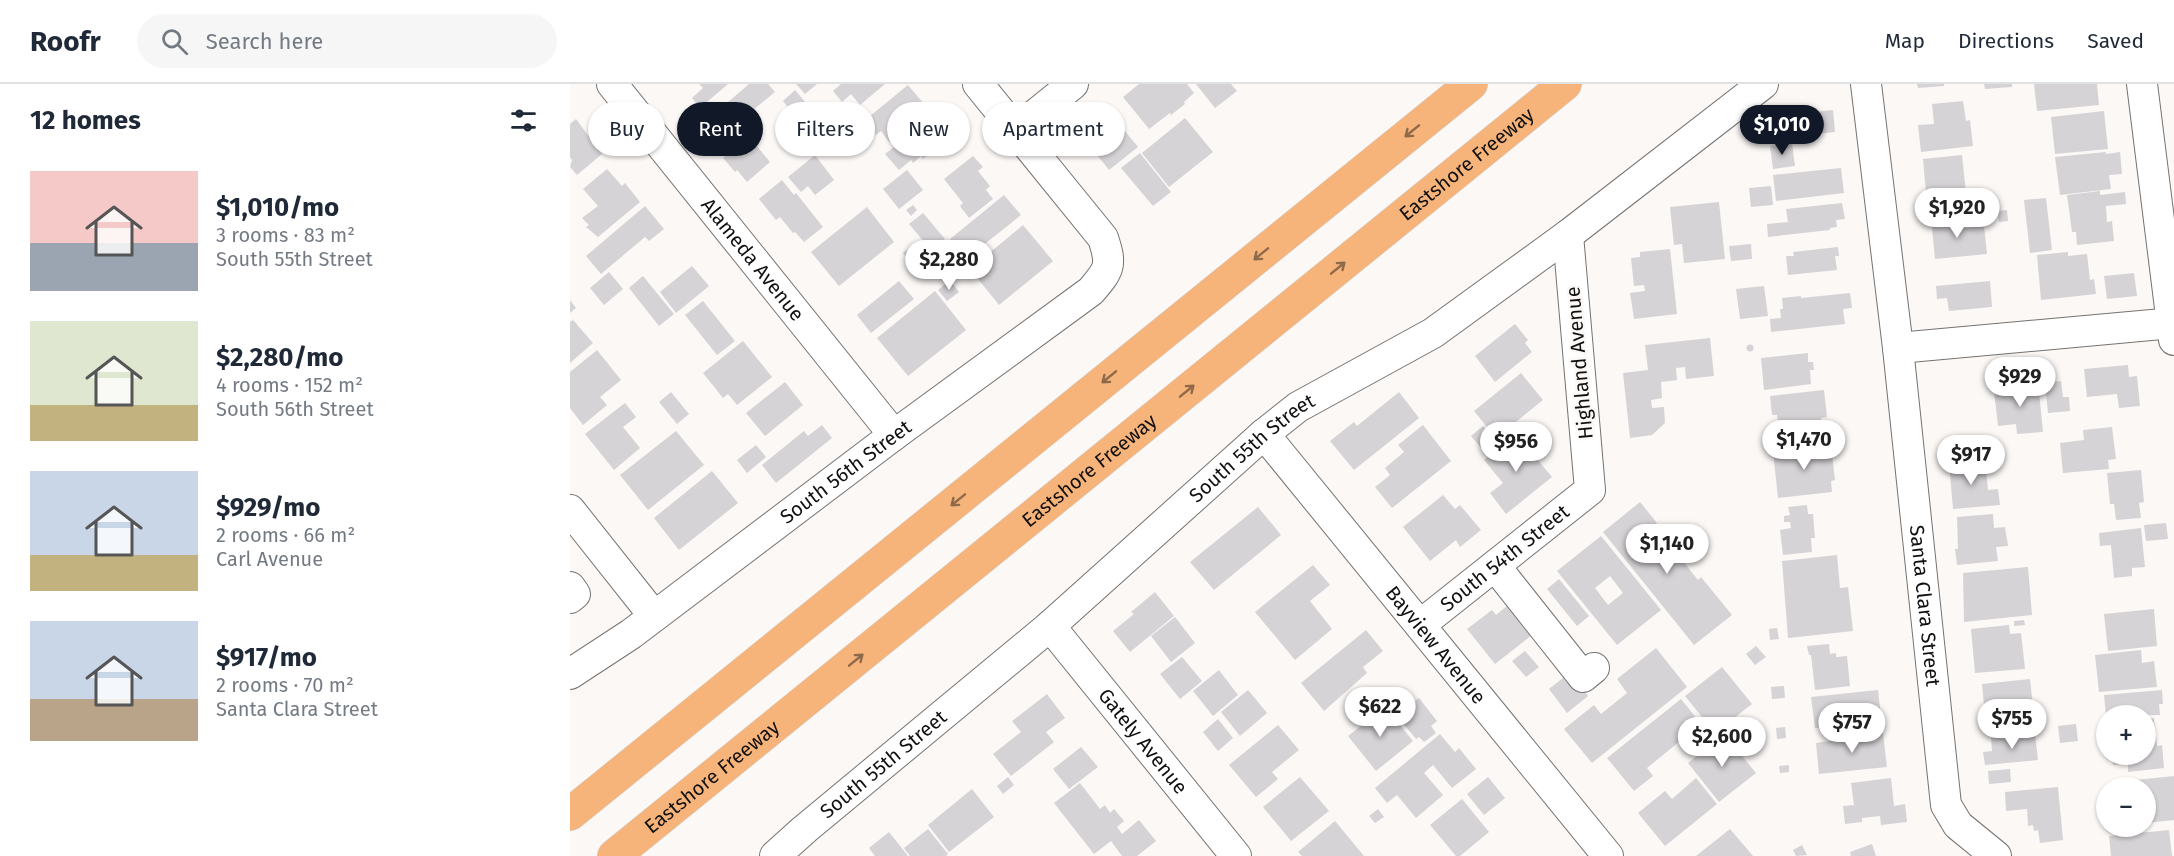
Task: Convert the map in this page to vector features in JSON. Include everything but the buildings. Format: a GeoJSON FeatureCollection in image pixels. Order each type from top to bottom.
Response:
{"type":"FeatureCollection","features":[{"type":"Feature","properties":{"kind":"highway","name":"Eastshore Freeway"},"geometry":{"type":"LineString","coordinates":[[614,856],[1565,85]]}},
{"type":"Feature","properties":{"kind":"highway"},"geometry":{"type":"LineString","coordinates":[[570,814],[1466,88]]}},
{"type":"Feature","properties":{"kind":"highway"},"geometry":{"type":"LineString","coordinates":[[649,856],[811,697]]}},
{"type":"Feature","properties":{"kind":"highway"},"geometry":{"type":"LineString","coordinates":[[570,794],[615,777]]}},
{"type":"Feature","properties":{"kind":"street","name":"Alameda Avenue"},"geometry":{"type":"LineString","coordinates":[[612,84],[894,435]]}},
{"type":"Feature","properties":{"kind":"street"},"geometry":{"type":"LineString","coordinates":[[978,84],[993,102]]}},
{"type":"Feature","properties":{"kind":"street"},"geometry":{"type":"LineString","coordinates":[[1051,102],[1073,84]]}},
{"type":"Feature","properties":{"kind":"street","name":"South 55th Street"},"geometry":{"type":"LineString","coordinates":[[775,856],[1050,626],[1264,434],[1298,407],[1433,333],[1568,235],[1763,84]]}},
{"type":"Feature","properties":{"kind":"street","name":"Santa Clara Street"},"geometry":{"type":"LineString","coordinates":[[1866,84],[1898,348],[1946,805],[1958,825],[1996,856]]}},
{"type":"Feature","properties":{"kind":"street"},"geometry":{"type":"LineString","coordinates":[[1898,348],[2173,328],[2142,84]]}},
{"type":"Feature","properties":{"kind":"street","name":"South 56th Street"},"geometry":{"type":"LineString","coordinates":[[570,674],[654,616],[894,435],[1091,291],[1104,276],[1110,258],[1103,238],[1037,156]]}},
{"type":"Feature","properties":{"kind":"street","name":"Highland Avenue"},"geometry":{"type":"LineString","coordinates":[[1568,235],[1590,490]]}},
{"type":"Feature","properties":{"kind":"street","name":"Bayview Avenue"},"geometry":{"type":"LineString","coordinates":[[1264,434],[1608,856]]}},
{"type":"Feature","properties":{"kind":"street","name":"South 54th Street"},"geometry":{"type":"LineString","coordinates":[[1420,625],[1590,490]]}},
{"type":"Feature","properties":{"kind":"street"},"geometry":{"type":"LineString","coordinates":[[570,510],[654,616]]}},
{"type":"Feature","properties":{"kind":"street"},"geometry":{"type":"LineString","coordinates":[[1495,566],[1583,677],[1594,668]]}},
{"type":"Feature","properties":{"kind":"street"},"geometry":{"type":"LineString","coordinates":[[570,587],[575,594],[570,598]]}},
{"type":"Feature","properties":{"kind":"street","name":"Gately Avenue"},"geometry":{"type":"LineString","coordinates":[[1050,626],[1236,856]]}}]}
